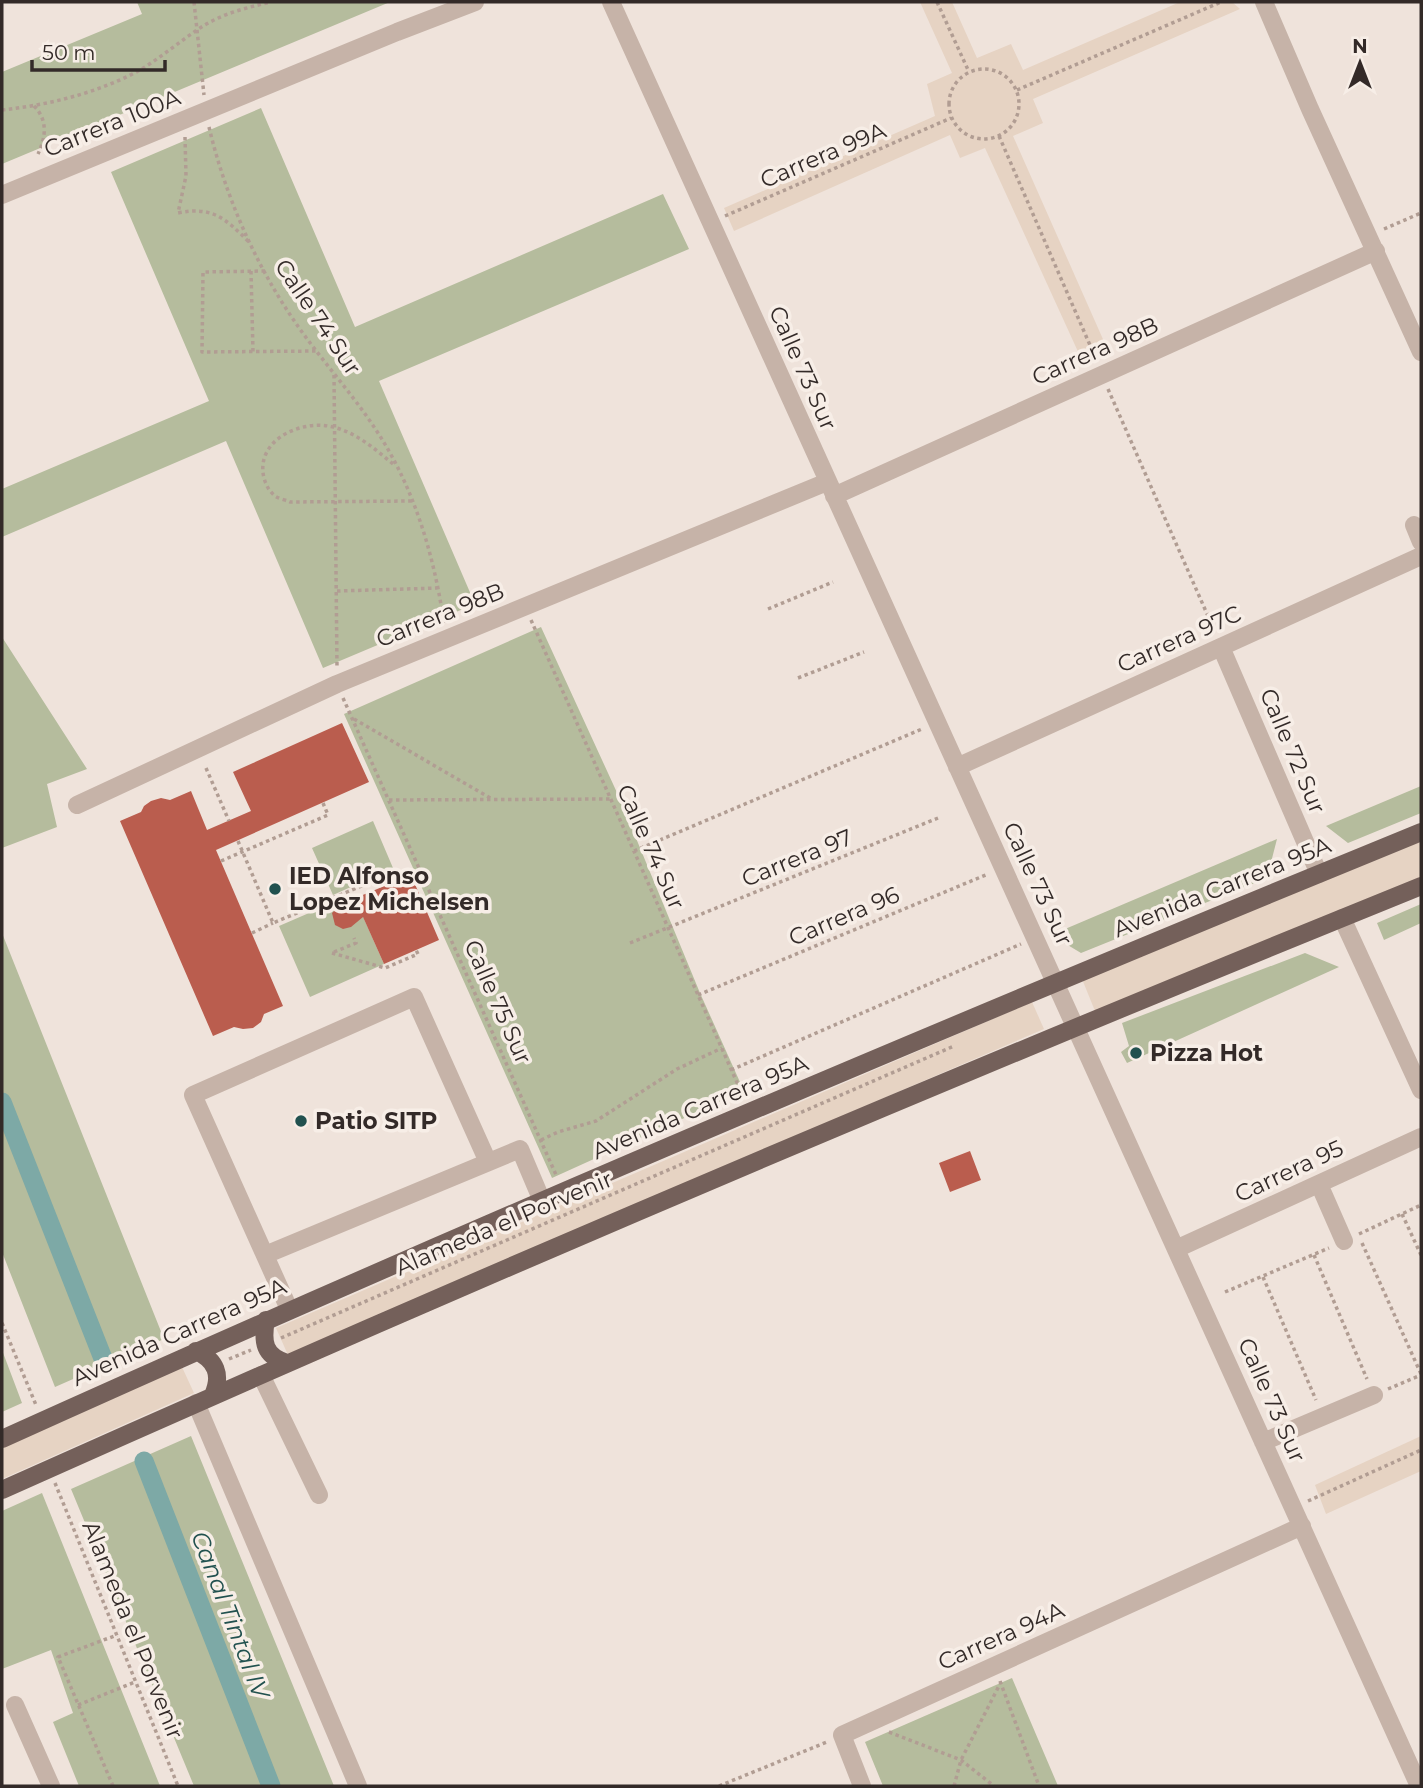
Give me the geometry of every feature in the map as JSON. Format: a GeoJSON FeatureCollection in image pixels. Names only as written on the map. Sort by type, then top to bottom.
{"type":"FeatureCollection","features":[{"type":"Feature","properties":{"kind":"main road","name":"Avenida Carrera 95A"},"geometry":{"type":"LineString","coordinates":[[2,1438],[289,1309],[1055,982],[1421,832]]}},
{"type":"Feature","properties":{"kind":"main road"},"geometry":{"type":"LineString","coordinates":[[2,1490],[287,1363],[1075,1026],[1421,886]]}},
{"type":"Feature","properties":{"kind":"main road"},"geometry":{"type":"LineString","coordinates":[[266,1320],[264,1345],[270,1355],[287,1363]]}},
{"type":"Feature","properties":{"kind":"main road"},"geometry":{"type":"LineString","coordinates":[[196,1351],[206,1355],[215,1364],[218,1385],[214,1395]]}},
{"type":"Feature","properties":{"kind":"street","name":"Carrera 100A"},"geometry":{"type":"LineString","coordinates":[[2,195],[475,2]]}},
{"type":"Feature","properties":{"kind":"street","name":"Calle 73 Sur"},"geometry":{"type":"LineString","coordinates":[[611,2],[1293,1507],[1418,1776]]}},
{"type":"Feature","properties":{"kind":"street"},"geometry":{"type":"LineString","coordinates":[[1264,2],[1421,352]]}},
{"type":"Feature","properties":{"kind":"street","name":"Carrera 98B"},"geometry":{"type":"LineString","coordinates":[[77,805],[337,684],[525,606],[831,489],[1373,243]]}},
{"type":"Feature","properties":{"kind":"street","name":"Carrera 97C"},"geometry":{"type":"LineString","coordinates":[[957,766],[1421,556]]}},
{"type":"Feature","properties":{"kind":"street","name":"Calle 72 Sur"},"geometry":{"type":"LineString","coordinates":[[1221,647],[1319,874]]}},
{"type":"Feature","properties":{"kind":"street"},"geometry":{"type":"LineString","coordinates":[[1342,918],[1421,1090]]}},
{"type":"Feature","properties":{"kind":"street"},"geometry":{"type":"LineString","coordinates":[[289,1309],[193,1095],[414,997],[488,1162]]}},
{"type":"Feature","properties":{"kind":"street","name":"Carrera 95"},"geometry":{"type":"LineString","coordinates":[[1176,1249],[1421,1137]]}},
{"type":"Feature","properties":{"kind":"street"},"geometry":{"type":"LineString","coordinates":[[265,1255],[520,1149],[542,1201]]}},
{"type":"Feature","properties":{"kind":"street"},"geometry":{"type":"LineString","coordinates":[[1319,1184],[1351,1238]]}},
{"type":"Feature","properties":{"kind":"street"},"geometry":{"type":"LineString","coordinates":[[261,1375],[319,1495]]}},
{"type":"Feature","properties":{"kind":"street"},"geometry":{"type":"LineString","coordinates":[[1264,1442],[1374,1395]]}},
{"type":"Feature","properties":{"kind":"street"},"geometry":{"type":"LineString","coordinates":[[195,1403],[358,1786]]}},
{"type":"Feature","properties":{"kind":"street","name":"Carrera 94A"},"geometry":{"type":"LineString","coordinates":[[842,1735],[998,1674],[1302,1526]]}},
{"type":"Feature","properties":{"kind":"street"},"geometry":{"type":"LineString","coordinates":[[15,1705],[51,1786]]}},
{"type":"Feature","properties":{"kind":"street"},"geometry":{"type":"LineString","coordinates":[[842,1735],[862,1786]]}},
{"type":"Feature","properties":{"kind":"path","name":"Calle 74 Sur"},"geometry":{"type":"LineString","coordinates":[[194,2],[206,111],[223,175],[265,271],[293,320],[378,432],[396,467],[432,554],[446,639]]}},
{"type":"Feature","properties":{"kind":"path"},"geometry":{"type":"LineString","coordinates":[[2,110],[70,97],[139,70],[198,29],[233,10],[271,2]]}},
{"type":"Feature","properties":{"kind":"path"},"geometry":{"type":"LineString","coordinates":[[937,2],[969,72]]}},
{"type":"Feature","properties":{"kind":"path"},"geometry":{"type":"LineString","coordinates":[[1017,90],[1221,2]]}},
{"type":"Feature","properties":{"kind":"path"},"geometry":{"type":"LineString","coordinates":[[980,69],[1002,73],[1017,90],[1019,112],[1008,131],[999,136],[977,139],[966,135],[951,118],[949,108],[953,87],[969,72],[980,69]]}},
{"type":"Feature","properties":{"kind":"path"},"geometry":{"type":"LineString","coordinates":[[34,106],[42,115],[45,129],[43,144],[38,154]]}},
{"type":"Feature","properties":{"kind":"path","name":"Carrera 99A"},"geometry":{"type":"LineString","coordinates":[[709,221],[729,215],[951,118]]}},
{"type":"Feature","properties":{"kind":"path"},"geometry":{"type":"LineString","coordinates":[[180,121],[185,134],[187,153],[186,176],[178,213],[194,209],[209,211],[232,225],[253,246]]}},
{"type":"Feature","properties":{"kind":"path"},"geometry":{"type":"LineString","coordinates":[[1373,243],[1421,214]]}},
{"type":"Feature","properties":{"kind":"path"},"geometry":{"type":"LineString","coordinates":[[251,271],[253,352]]}},
{"type":"Feature","properties":{"kind":"path"},"geometry":{"type":"LineString","coordinates":[[265,271],[203,272],[202,352],[316,351]]}},
{"type":"Feature","properties":{"kind":"path"},"geometry":{"type":"LineString","coordinates":[[334,376],[337,684]]}},
{"type":"Feature","properties":{"kind":"path"},"geometry":{"type":"LineString","coordinates":[[396,467],[365,442],[346,431],[316,425],[276,439],[267,451],[262,471],[266,485],[275,496],[290,502],[412,501]]}},
{"type":"Feature","properties":{"kind":"path"},"geometry":{"type":"LineString","coordinates":[[768,609],[833,582]]}},
{"type":"Feature","properties":{"kind":"path"},"geometry":{"type":"LineString","coordinates":[[337,591],[439,588]]}},
{"type":"Feature","properties":{"kind":"path","name":"Calle 74 Sur"},"geometry":{"type":"LineString","coordinates":[[525,606],[745,1101]]}},
{"type":"Feature","properties":{"kind":"path"},"geometry":{"type":"LineString","coordinates":[[798,678],[864,652]]}},
{"type":"Feature","properties":{"kind":"path","name":"Calle 75 Sur"},"geometry":{"type":"LineString","coordinates":[[337,684],[559,1181]]}},
{"type":"Feature","properties":{"kind":"path"},"geometry":{"type":"LineString","coordinates":[[352,718],[494,800]]}},
{"type":"Feature","properties":{"kind":"path"},"geometry":{"type":"LineString","coordinates":[[634,851],[937,723]]}},
{"type":"Feature","properties":{"kind":"path"},"geometry":{"type":"LineString","coordinates":[[206,768],[229,821]]}},
{"type":"Feature","properties":{"kind":"path"},"geometry":{"type":"LineString","coordinates":[[388,800],[611,799]]}},
{"type":"Feature","properties":{"kind":"path"},"geometry":{"type":"LineString","coordinates":[[221,861],[328,815],[323,803]]}},
{"type":"Feature","properties":{"kind":"path","name":"Carrera 97"},"geometry":{"type":"LineString","coordinates":[[630,943],[939,818]]}},
{"type":"Feature","properties":{"kind":"path"},"geometry":{"type":"LineString","coordinates":[[238,841],[273,923]]}},
{"type":"Feature","properties":{"kind":"path","name":"Carrera 96"},"geometry":{"type":"LineString","coordinates":[[698,995],[1003,868]]}},
{"type":"Feature","properties":{"kind":"path"},"geometry":{"type":"LineString","coordinates":[[252,933],[390,874],[394,882]]}},
{"type":"Feature","properties":{"kind":"path"},"geometry":{"type":"LineString","coordinates":[[354,938],[356,943],[332,953],[385,968],[418,954],[416,950]]}},
{"type":"Feature","properties":{"kind":"path"},"geometry":{"type":"LineString","coordinates":[[731,1070],[1035,938]]}},
{"type":"Feature","properties":{"kind":"path","name":"Alameda el Porvenir"},"geometry":{"type":"LineString","coordinates":[[215,1364],[964,1042]]}},
{"type":"Feature","properties":{"kind":"path"},"geometry":{"type":"LineString","coordinates":[[541,1140],[596,1121],[677,1069],[722,1048]]}},
{"type":"Feature","properties":{"kind":"path"},"geometry":{"type":"LineString","coordinates":[[1225,1293],[1421,1205]]}},
{"type":"Feature","properties":{"kind":"path"},"geometry":{"type":"LineString","coordinates":[[1402,1214],[1421,1255]]}},
{"type":"Feature","properties":{"kind":"path"},"geometry":{"type":"LineString","coordinates":[[1314,1255],[1374,1395],[1421,1374],[1351,1238]]}},
{"type":"Feature","properties":{"kind":"path"},"geometry":{"type":"LineString","coordinates":[[1263,1277],[1324,1417]]}},
{"type":"Feature","properties":{"kind":"path"},"geometry":{"type":"LineString","coordinates":[[2,1323],[43,1420]]}},
{"type":"Feature","properties":{"kind":"path"},"geometry":{"type":"LineString","coordinates":[[1293,1507],[1421,1450]]}},
{"type":"Feature","properties":{"kind":"path","name":"Alameda el Porvenir"},"geometry":{"type":"LineString","coordinates":[[57,1487],[178,1786]]}},
{"type":"Feature","properties":{"kind":"path"},"geometry":{"type":"LineString","coordinates":[[113,1786],[58,1657],[117,1635]]}},
{"type":"Feature","properties":{"kind":"path"},"geometry":{"type":"LineString","coordinates":[[954,1786],[961,1760],[998,1674]]}},
{"type":"Feature","properties":{"kind":"path"},"geometry":{"type":"LineString","coordinates":[[998,1674],[1039,1786]]}},
{"type":"Feature","properties":{"kind":"path"},"geometry":{"type":"LineString","coordinates":[[78,1705],[135,1681]]}},
{"type":"Feature","properties":{"kind":"path"},"geometry":{"type":"LineString","coordinates":[[873,1721],[888,1732],[961,1760],[995,1786]]}},
{"type":"Feature","properties":{"kind":"path"},"geometry":{"type":"LineString","coordinates":[[719,1786],[842,1735]]}},
{"type":"Feature","properties":{"kind":"green space"},"geometry":{"type":"Polygon","coordinates":[[[137,2],[390,2],[2,164],[2,72],[142,14],[137,2]]]}},
{"type":"Feature","properties":{"kind":"green space"},"geometry":{"type":"Polygon","coordinates":[[[261,108],[355,327],[663,194],[689,249],[379,381],[475,604],[323,668],[226,441],[2,537],[2,489],[209,401],[111,172],[261,108]]]}},
{"type":"Feature","properties":{"kind":"green space"},"geometry":{"type":"Polygon","coordinates":[[[541,627],[619,797],[700,993],[744,1091],[552,1178],[344,714],[541,627]]]}},
{"type":"Feature","properties":{"kind":"green space"},"geometry":{"type":"Polygon","coordinates":[[[2,637],[87,769],[47,784],[57,827],[2,848],[2,637]]]}},
{"type":"Feature","properties":{"kind":"green space"},"geometry":{"type":"Polygon","coordinates":[[[1421,786],[1421,813],[1348,843],[1326,826],[1421,786]]]}},
{"type":"Feature","properties":{"kind":"green space"},"geometry":{"type":"Polygon","coordinates":[[[373,821],[393,868],[333,895],[312,848],[373,821]]]}},
{"type":"Feature","properties":{"kind":"green space"},"geometry":{"type":"Polygon","coordinates":[[[1277,839],[1267,878],[1081,953],[1051,935],[1277,839]]]}},
{"type":"Feature","properties":{"kind":"green space"},"geometry":{"type":"Polygon","coordinates":[[[353,894],[384,964],[310,997],[279,926],[353,894]]]}},
{"type":"Feature","properties":{"kind":"green space"},"geometry":{"type":"Polygon","coordinates":[[[1421,904],[1421,923],[1384,940],[1377,923],[1421,904]]]}},
{"type":"Feature","properties":{"kind":"green space"},"geometry":{"type":"Polygon","coordinates":[[[2,933],[164,1339],[55,1387],[2,1252],[2,933]]]}},
{"type":"Feature","properties":{"kind":"green space"},"geometry":{"type":"Polygon","coordinates":[[[1305,953],[1339,967],[1127,1063],[1121,1052],[1129,1046],[1122,1023],[1305,953]]]}},
{"type":"Feature","properties":{"kind":"green space"},"geometry":{"type":"Polygon","coordinates":[[[2,1350],[22,1403],[2,1412],[2,1350]]]}},
{"type":"Feature","properties":{"kind":"green space"},"geometry":{"type":"Polygon","coordinates":[[[191,1436],[334,1786],[194,1786],[71,1489],[191,1436]]]}},
{"type":"Feature","properties":{"kind":"green space"},"geometry":{"type":"Polygon","coordinates":[[[42,1493],[160,1786],[79,1786],[53,1722],[73,1713],[51,1650],[2,1669],[2,1511],[42,1493]]]}},
{"type":"Feature","properties":{"kind":"green space"},"geometry":{"type":"Polygon","coordinates":[[[1012,1678],[1058,1786],[883,1786],[865,1742],[1012,1678]]]}},
{"type":"Feature","properties":{"kind":"shaded area"},"geometry":{"type":"Polygon","coordinates":[[[920,2],[952,2],[977,58],[1011,44],[1023,70],[1180,2],[1232,2],[1240,9],[1033,99],[1043,123],[1013,136],[1106,346],[1080,356],[985,148],[960,158],[950,135],[734,231],[724,208],[935,116],[927,84],[952,73],[920,2]]]}},
{"type":"Feature","properties":{"kind":"shaded area"},"geometry":{"type":"Polygon","coordinates":[[[1421,841],[1421,879],[1095,1011],[1082,979],[1421,841]]]}},
{"type":"Feature","properties":{"kind":"shaded area"},"geometry":{"type":"Polygon","coordinates":[[[1032,1002],[1044,1029],[288,1355],[276,1328],[1032,1002]]]}},
{"type":"Feature","properties":{"kind":"shaded area"},"geometry":{"type":"Polygon","coordinates":[[[182,1367],[194,1393],[2,1479],[2,1448],[182,1367]]]}},
{"type":"Feature","properties":{"kind":"shaded area"},"geometry":{"type":"Polygon","coordinates":[[[1421,1436],[1421,1471],[1326,1514],[1315,1485],[1421,1436]]]}},
{"type":"Feature","properties":{"kind":"building"},"geometry":{"type":"Polygon","coordinates":[[[342,723],[369,782],[216,850],[283,1006],[264,1014],[261,1022],[253,1028],[234,1027],[213,1036],[120,821],[141,812],[151,801],[161,798],[170,800],[191,791],[207,830],[251,811],[233,772],[342,723]]]}},
{"type":"Feature","properties":{"kind":"building"},"geometry":{"type":"Polygon","coordinates":[[[411,875],[439,940],[384,964],[363,917],[351,927],[343,929],[335,925],[332,913],[341,904],[411,875]]]}},
{"type":"Feature","properties":{"kind":"building"},"geometry":{"type":"Polygon","coordinates":[[[970,1151],[981,1180],[950,1192],[939,1163],[970,1151]]]}},
{"type":"Feature","properties":{"kind":"waterway","name":"Canal Tintal IV"},"geometry":{"type":"LineString","coordinates":[[2,1102],[104,1361]]}},
{"type":"Feature","properties":{"kind":"waterway","name":"Canal Tintal IV"},"geometry":{"type":"LineString","coordinates":[[144,1461],[271,1786]]}},
{"type":"Feature","properties":{"kind":"place","name":"IED Alfonso Lopez Michelsen"},"geometry":{"type":"Point","coordinates":[275,889]}},
{"type":"Feature","properties":{"kind":"place","name":"Pizza Hot"},"geometry":{"type":"Point","coordinates":[1136,1053]}},
{"type":"Feature","properties":{"kind":"place","name":"Patio SITP"},"geometry":{"type":"Point","coordinates":[301,1121]}}]}
